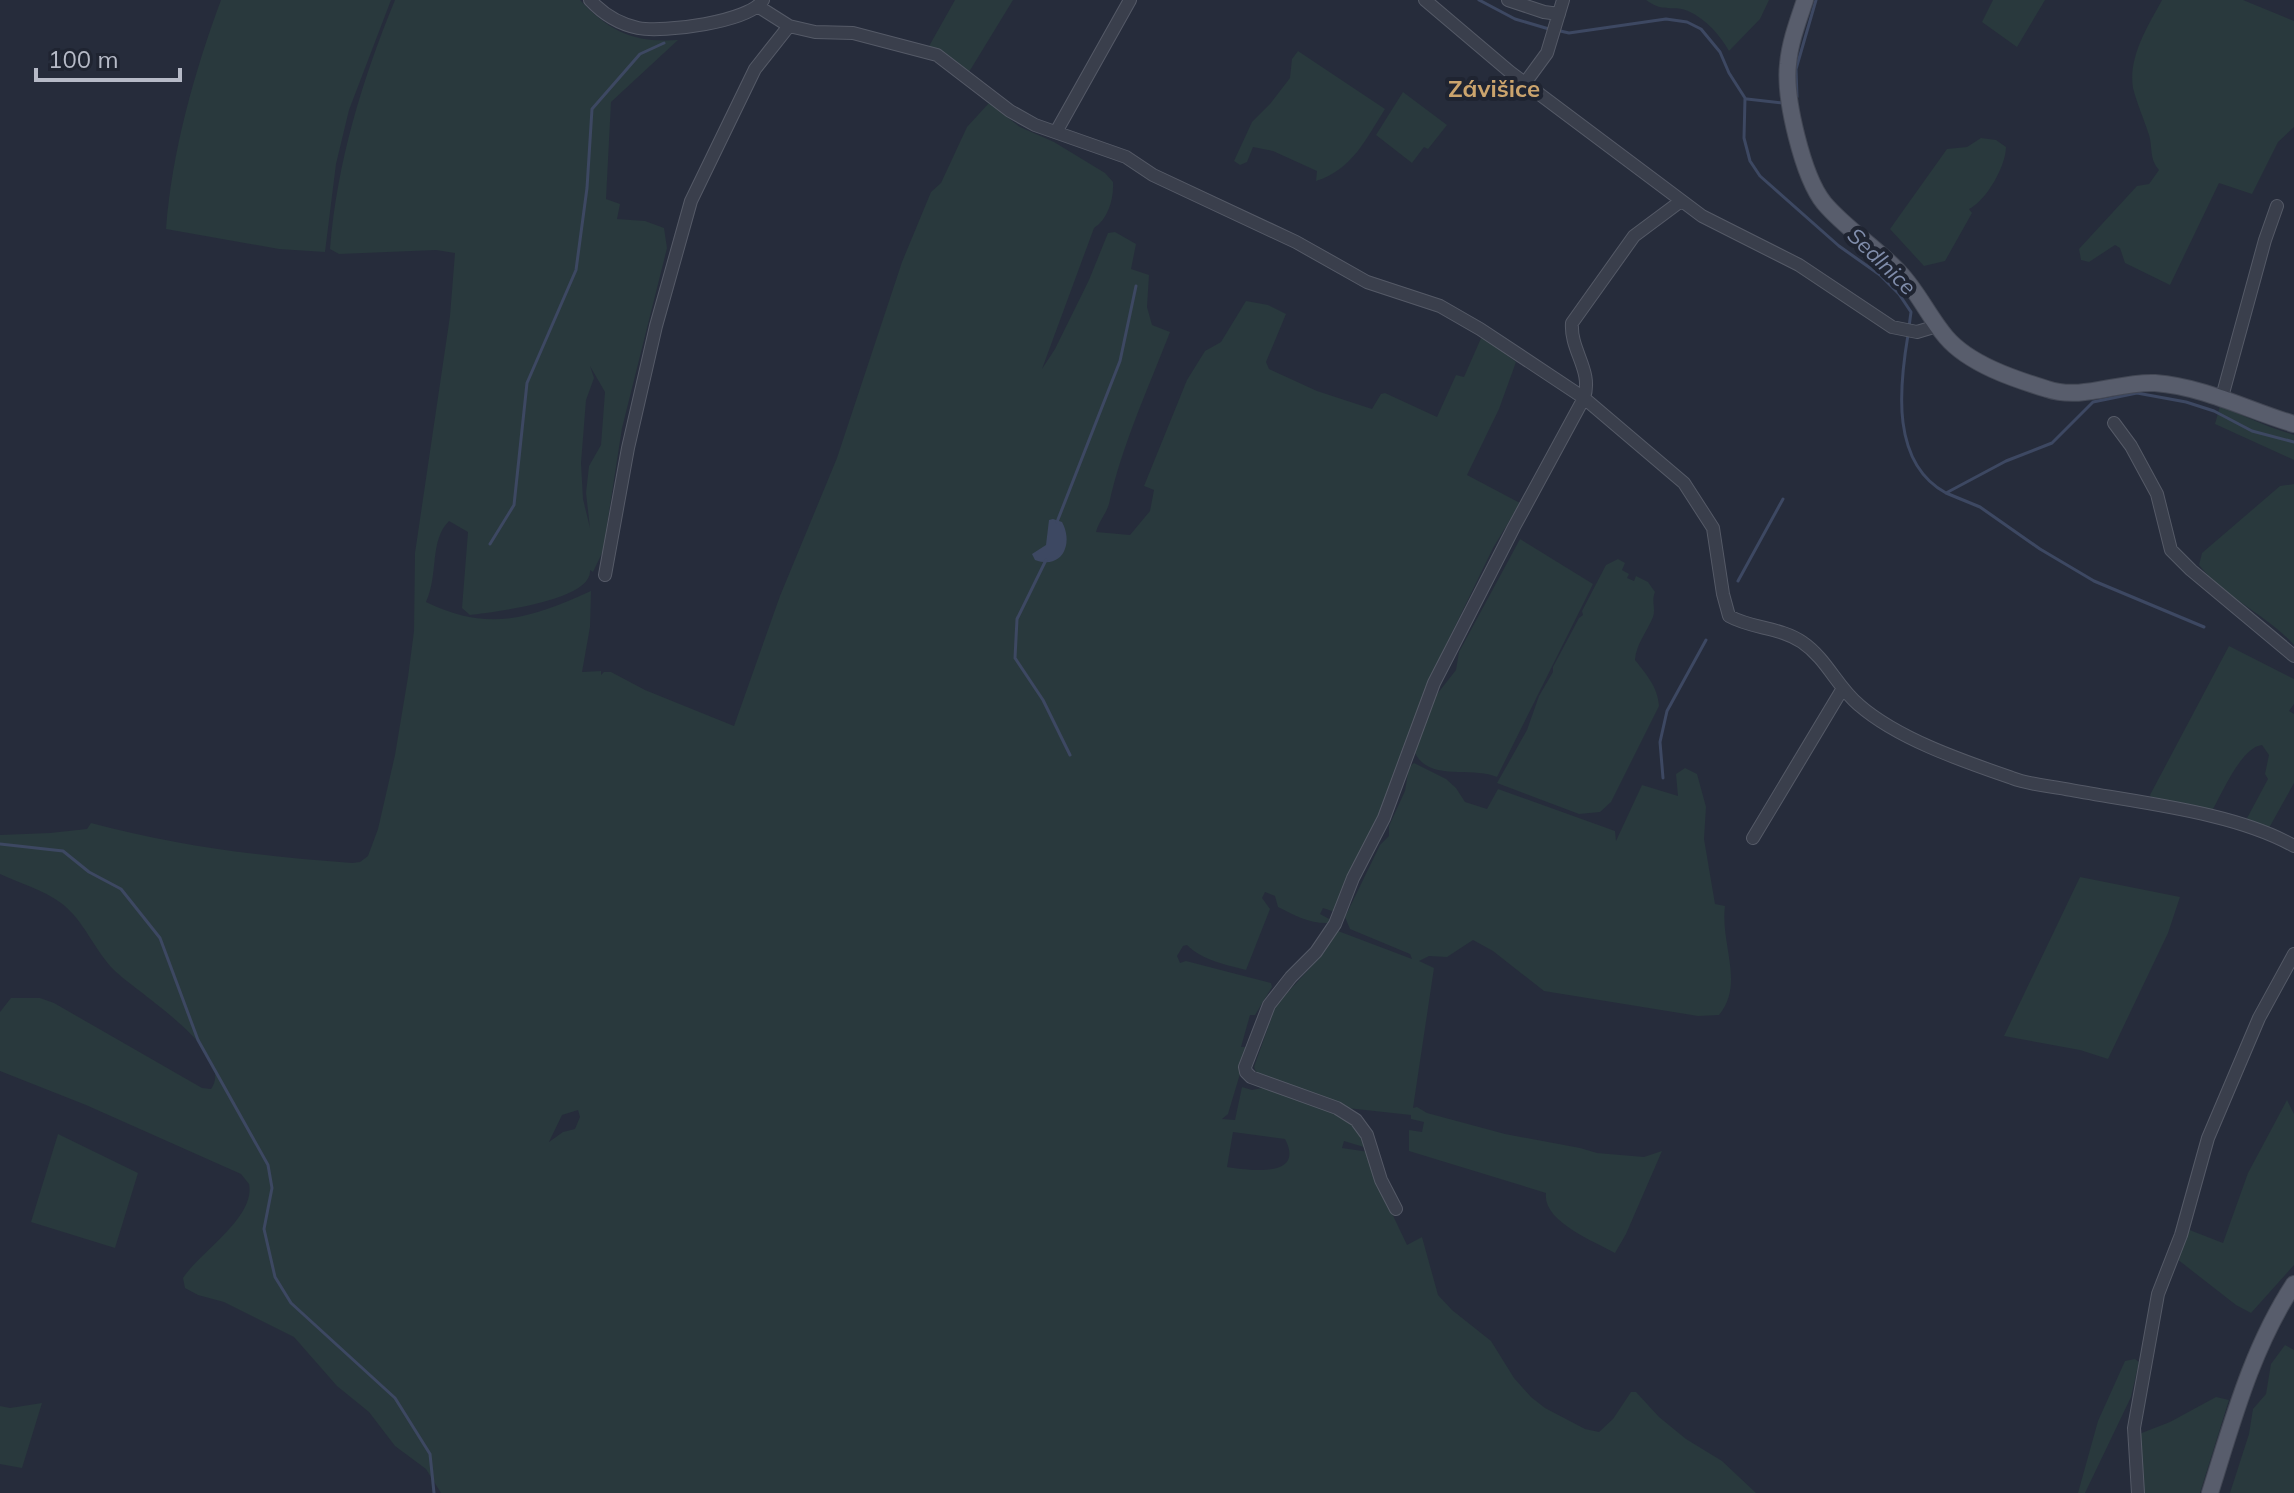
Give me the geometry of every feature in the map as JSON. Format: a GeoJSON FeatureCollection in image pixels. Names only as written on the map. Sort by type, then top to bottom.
{"type":"FeatureCollection","features":[{"type":"Feature","properties":{"kind":"main road"},"geometry":{"type":"LineString","coordinates":[[1805,0],[1789,54],[1787,80],[1790,102],[1815,191],[1902,276],[1930,329],[1969,356],[2056,392],[2074,393],[2143,383],[2176,386],[2222,397],[2294,424]]}},
{"type":"Feature","properties":{"kind":"main road"},"geometry":{"type":"LineString","coordinates":[[2210,1493],[2252,1363],[2294,1284]]}},
{"type":"Feature","properties":{"kind":"street"},"geometry":{"type":"LineString","coordinates":[[590,0],[602,12],[624,23],[657,30],[743,14],[761,3],[789,26],[815,32],[853,33],[928,51],[945,60],[1022,118],[1126,157],[1153,175],[1296,242],[1367,282],[1440,306],[1584,398],[1684,483],[1713,528],[1729,616],[1739,622],[1791,635],[1822,660],[1860,707],[1901,733],[2015,779],[2221,819],[2272,835],[2294,846]]}},
{"type":"Feature","properties":{"kind":"street"},"geometry":{"type":"LineString","coordinates":[[1056,132],[1130,0]]}},
{"type":"Feature","properties":{"kind":"street"},"geometry":{"type":"LineString","coordinates":[[1425,0],[1525,83],[1681,201],[1729,232],[1799,265],[1900,331],[1930,329]]}},
{"type":"Feature","properties":{"kind":"street"},"geometry":{"type":"LineString","coordinates":[[1508,0],[1559,18]]}},
{"type":"Feature","properties":{"kind":"street"},"geometry":{"type":"LineString","coordinates":[[1525,83],[1552,42],[1563,0]]}},
{"type":"Feature","properties":{"kind":"street"},"geometry":{"type":"LineString","coordinates":[[605,575],[635,417],[656,326],[691,201],[755,69],[789,26]]}},
{"type":"Feature","properties":{"kind":"street"},"geometry":{"type":"LineString","coordinates":[[1396,1209],[1381,1180],[1367,1135],[1356,1120],[1337,1108],[1251,1077],[1245,1067],[1269,1005],[1316,952],[1335,924],[1353,878],[1389,806],[1434,683],[1520,514],[1584,398],[1588,377],[1572,334],[1572,323],[1634,236],[1681,201]]}},
{"type":"Feature","properties":{"kind":"street"},"geometry":{"type":"LineString","coordinates":[[2222,397],[2277,206]]}},
{"type":"Feature","properties":{"kind":"street"},"geometry":{"type":"LineString","coordinates":[[2114,423],[2131,446],[2157,494],[2171,550],[2294,656]]}},
{"type":"Feature","properties":{"kind":"street"},"geometry":{"type":"LineString","coordinates":[[1753,838],[1843,688]]}},
{"type":"Feature","properties":{"kind":"street"},"geometry":{"type":"LineString","coordinates":[[2138,1493],[2134,1428],[2158,1294],[2181,1235],[2208,1138],[2259,1018],[2294,954]]}},
{"type":"Feature","properties":{"kind":"shaded area"},"geometry":{"type":"Polygon","coordinates":[[[221,0],[391,0],[349,110],[336,164],[325,252],[279,249],[166,229],[173,171],[186,113],[221,0]]]}},
{"type":"Feature","properties":{"kind":"shaded area"},"geometry":{"type":"Polygon","coordinates":[[[395,0],[580,0],[602,20],[624,33],[648,40],[678,40],[611,102],[606,199],[620,204],[617,219],[645,221],[664,228],[667,248],[622,428],[603,551],[593,572],[590,570],[587,581],[576,590],[540,603],[470,615],[462,608],[468,532],[449,521],[436,548],[426,602],[470,617],[510,618],[529,615],[591,591],[590,627],[582,672],[601,671],[601,675],[611,672],[645,690],[734,726],[780,596],[837,458],[902,262],[931,192],[941,183],[967,127],[989,103],[1020,127],[1054,142],[1105,173],[1113,182],[1109,208],[1094,228],[1042,369],[1089,280],[1108,233],[1115,232],[1136,244],[1131,269],[1149,275],[1147,307],[1152,325],[1170,332],[1128,439],[1108,508],[1096,532],[1130,535],[1150,511],[1154,490],[1144,486],[1187,380],[1205,351],[1221,342],[1246,301],[1268,305],[1286,314],[1266,362],[1269,369],[1317,391],[1372,409],[1381,394],[1385,393],[1437,417],[1456,375],[1464,377],[1482,336],[1516,362],[1499,409],[1467,475],[1520,503],[1493,548],[1429,680],[1398,773],[1335,912],[1323,908],[1320,914],[1331,920],[1322,923],[1296,916],[1278,907],[1275,896],[1265,892],[1262,898],[1270,909],[1246,970],[1207,958],[1187,945],[1177,956],[1180,963],[1186,961],[1271,983],[1272,987],[1255,1015],[1250,1015],[1241,1047],[1248,1047],[1228,1114],[1222,1119],[1235,1120],[1242,1087],[1252,1090],[1268,1087],[1350,1117],[1367,1148],[1344,1141],[1342,1148],[1369,1152],[1377,1182],[1407,1245],[1422,1237],[1438,1295],[1491,1341],[1514,1378],[1531,1397],[1585,1429],[1599,1432],[1613,1419],[1631,1392],[1636,1392],[1659,1417],[1686,1439],[1722,1461],[1756,1493],[441,1493],[426,1469],[395,1446],[369,1412],[337,1386],[294,1337],[224,1302],[185,1288],[183,1278],[244,1209],[249,1184],[241,1174],[86,1105],[0,1071],[0,1012],[11,998],[40,998],[54,1003],[202,1088],[211,1089],[215,1074],[210,1058],[180,1024],[114,970],[69,910],[47,894],[0,874],[0,835],[87,829],[91,823],[156,838],[253,854],[352,863],[368,856],[378,829],[395,755],[408,677],[414,631],[415,553],[450,316],[455,253],[436,250],[339,254],[330,249],[345,153],[395,0]],[[590,366],[594,378],[586,400],[581,463],[583,499],[590,528],[586,493],[589,466],[601,445],[605,392],[590,366]],[[578,1110],[562,1115],[549,1142],[563,1132],[575,1129],[580,1117],[578,1110]],[[1233,1132],[1227,1167],[1260,1170],[1281,1166],[1288,1161],[1285,1139],[1233,1132]]]}},
{"type":"Feature","properties":{"kind":"shaded area"},"geometry":{"type":"Polygon","coordinates":[[[955,0],[1013,0],[969,72],[928,48],[955,0]]]}},
{"type":"Feature","properties":{"kind":"shaded area"},"geometry":{"type":"Polygon","coordinates":[[[1646,0],[1769,0],[1760,19],[1729,51],[1712,28],[1695,14],[1683,9],[1658,7],[1646,0]]]}},
{"type":"Feature","properties":{"kind":"shaded area"},"geometry":{"type":"Polygon","coordinates":[[[1993,0],[2045,0],[2017,47],[1982,22],[1993,0]]]}},
{"type":"Feature","properties":{"kind":"shaded area"},"geometry":{"type":"Polygon","coordinates":[[[2162,0],[2243,0],[2294,21],[2294,127],[2278,142],[2252,194],[2219,183],[2170,285],[2125,263],[2120,248],[2115,245],[2089,262],[2081,260],[2079,249],[2137,186],[2149,184],[2159,170],[2152,157],[2132,76],[2140,42],[2162,0]]]}},
{"type":"Feature","properties":{"kind":"shaded area"},"geometry":{"type":"Polygon","coordinates":[[[1298,51],[1385,109],[1349,161],[1329,176],[1316,181],[1317,171],[1273,151],[1253,147],[1247,162],[1240,165],[1234,161],[1252,122],[1290,78],[1292,59],[1298,51]]]}},
{"type":"Feature","properties":{"kind":"shaded area"},"geometry":{"type":"Polygon","coordinates":[[[1403,92],[1447,125],[1412,163],[1376,135],[1403,92]]]}},
{"type":"Feature","properties":{"kind":"shaded area"},"geometry":{"type":"Polygon","coordinates":[[[1981,138],[1996,140],[2006,147],[1999,173],[1982,199],[1969,209],[1972,213],[1945,261],[1924,266],[1890,229],[1947,149],[1967,147],[1981,138]]]}},
{"type":"Feature","properties":{"kind":"shaded area"},"geometry":{"type":"Polygon","coordinates":[[[2220,406],[2294,435],[2294,460],[2215,424],[2220,406]]]}},
{"type":"Feature","properties":{"kind":"shaded area"},"geometry":{"type":"Polygon","coordinates":[[[2294,484],[2294,645],[2209,577],[2199,565],[2202,553],[2280,486],[2294,484]]]}},
{"type":"Feature","properties":{"kind":"shaded area"},"geometry":{"type":"Polygon","coordinates":[[[1520,539],[1593,584],[1497,777],[1430,767],[1415,753],[1434,698],[1456,670],[1459,652],[1520,539]]]}},
{"type":"Feature","properties":{"kind":"shaded area"},"geometry":{"type":"Polygon","coordinates":[[[1618,559],[1625,563],[1622,570],[1629,574],[1627,578],[1634,581],[1636,576],[1648,582],[1655,592],[1653,617],[1635,660],[1654,687],[1659,706],[1611,802],[1600,812],[1579,814],[1497,783],[1527,730],[1539,696],[1606,565],[1618,559]]]}},
{"type":"Feature","properties":{"kind":"shaded area"},"geometry":{"type":"Polygon","coordinates":[[[2229,646],[2294,679],[2294,704],[2289,711],[2294,714],[2294,783],[2269,828],[2245,822],[2268,779],[2265,774],[2269,755],[2262,745],[2240,761],[2213,809],[2208,811],[2152,799],[2150,795],[2229,646]]]}},
{"type":"Feature","properties":{"kind":"shaded area"},"geometry":{"type":"Polygon","coordinates":[[[1414,763],[1446,779],[1465,802],[1487,809],[1498,789],[1615,831],[1616,841],[1642,785],[1678,796],[1676,774],[1685,768],[1697,774],[1706,807],[1704,839],[1715,904],[1725,906],[1731,976],[1727,1003],[1719,1015],[1698,1016],[1544,991],[1493,951],[1473,940],[1447,957],[1429,956],[1419,961],[1434,968],[1413,1108],[1505,1134],[1597,1153],[1644,1157],[1662,1151],[1615,1253],[1560,1221],[1547,1203],[1546,1193],[1409,1151],[1409,1130],[1422,1132],[1424,1122],[1411,1119],[1411,1115],[1347,1108],[1256,1072],[1254,1067],[1276,1005],[1323,954],[1338,931],[1412,959],[1410,954],[1350,929],[1345,917],[1380,845],[1389,836],[1389,826],[1405,791],[1409,767],[1414,763]]]}},
{"type":"Feature","properties":{"kind":"shaded area"},"geometry":{"type":"Polygon","coordinates":[[[2080,877],[2180,897],[2168,933],[2108,1059],[2080,1050],[2004,1036],[2080,877]]]}},
{"type":"Feature","properties":{"kind":"shaded area"},"geometry":{"type":"Polygon","coordinates":[[[2287,1100],[2294,1114],[2294,1265],[2251,1313],[2177,1259],[2187,1229],[2223,1243],[2248,1173],[2287,1100]]]}},
{"type":"Feature","properties":{"kind":"shaded area"},"geometry":{"type":"Polygon","coordinates":[[[58,1134],[138,1173],[115,1248],[31,1222],[58,1134]]]}},
{"type":"Feature","properties":{"kind":"shaded area"},"geometry":{"type":"Polygon","coordinates":[[[2285,1345],[2294,1350],[2294,1493],[2230,1493],[2249,1434],[2253,1409],[2266,1394],[2271,1364],[2285,1345]]]}},
{"type":"Feature","properties":{"kind":"shaded area"},"geometry":{"type":"Polygon","coordinates":[[[2135,1359],[2139,1362],[2131,1397],[2085,1493],[2078,1493],[2098,1421],[2125,1361],[2135,1359]]]}},
{"type":"Feature","properties":{"kind":"shaded area"},"geometry":{"type":"Polygon","coordinates":[[[2216,1397],[2229,1400],[2200,1493],[2142,1493],[2139,1434],[2170,1422],[2216,1397]]]}},
{"type":"Feature","properties":{"kind":"shaded area"},"geometry":{"type":"Polygon","coordinates":[[[42,1403],[22,1468],[0,1464],[0,1406],[10,1408],[42,1403]]]}},
{"type":"Feature","properties":{"kind":"water"},"geometry":{"type":"Polygon","coordinates":[[[1049,520],[1062,522],[1065,530],[1067,539],[1063,553],[1052,561],[1035,560],[1032,554],[1046,545],[1049,520]]]}},
{"type":"Feature","properties":{"kind":"waterway","name":"Sedlnice"},"geometry":{"type":"LineString","coordinates":[[1479,0],[1515,19],[1549,29]]}},
{"type":"Feature","properties":{"kind":"waterway"},"geometry":{"type":"LineString","coordinates":[[1797,97],[1796,69],[1816,0]]}},
{"type":"Feature","properties":{"kind":"waterway","name":"Sedlnice"},"geometry":{"type":"LineString","coordinates":[[1556,30],[1569,33],[1666,19],[1687,22],[1701,29],[1720,52],[1745,98],[1744,138],[1750,161],[1760,176],[1899,294],[1911,312],[1909,327]]}},
{"type":"Feature","properties":{"kind":"waterway"},"geometry":{"type":"LineString","coordinates":[[490,544],[514,505],[527,383],[576,270],[587,188],[592,109],[640,54],[664,43]]}},
{"type":"Feature","properties":{"kind":"waterway"},"geometry":{"type":"LineString","coordinates":[[1747,99],[1783,103]]}},
{"type":"Feature","properties":{"kind":"waterway"},"geometry":{"type":"LineString","coordinates":[[1057,522],[1120,361],[1136,286]]}},
{"type":"Feature","properties":{"kind":"waterway","name":"Sedlnice"},"geometry":{"type":"LineString","coordinates":[[1908,335],[1902,378],[1903,423],[1907,444],[1928,480],[1946,493],[2006,461],[2052,443],[2093,402],[2137,393],[2186,402],[2214,411],[2252,431],[2294,442]]}},
{"type":"Feature","properties":{"kind":"waterway"},"geometry":{"type":"LineString","coordinates":[[1946,493],[1980,507],[2040,549],[2094,581],[2204,627]]}},
{"type":"Feature","properties":{"kind":"waterway"},"geometry":{"type":"LineString","coordinates":[[1738,581],[1783,499]]}},
{"type":"Feature","properties":{"kind":"waterway"},"geometry":{"type":"LineString","coordinates":[[1046,560],[1017,619],[1015,658],[1043,700],[1070,755]]}},
{"type":"Feature","properties":{"kind":"waterway"},"geometry":{"type":"LineString","coordinates":[[1663,778],[1660,742],[1667,711],[1706,640]]}},
{"type":"Feature","properties":{"kind":"waterway"},"geometry":{"type":"LineString","coordinates":[[0,844],[63,851],[89,872],[121,889],[160,938],[198,1040],[268,1165],[272,1188],[264,1229],[275,1277],[291,1303],[395,1398],[430,1454],[434,1493]]}},
{"type":"Feature","properties":{"kind":"district","name":"Závišice"},"geometry":{"type":"Point","coordinates":[1494,89]}}]}
